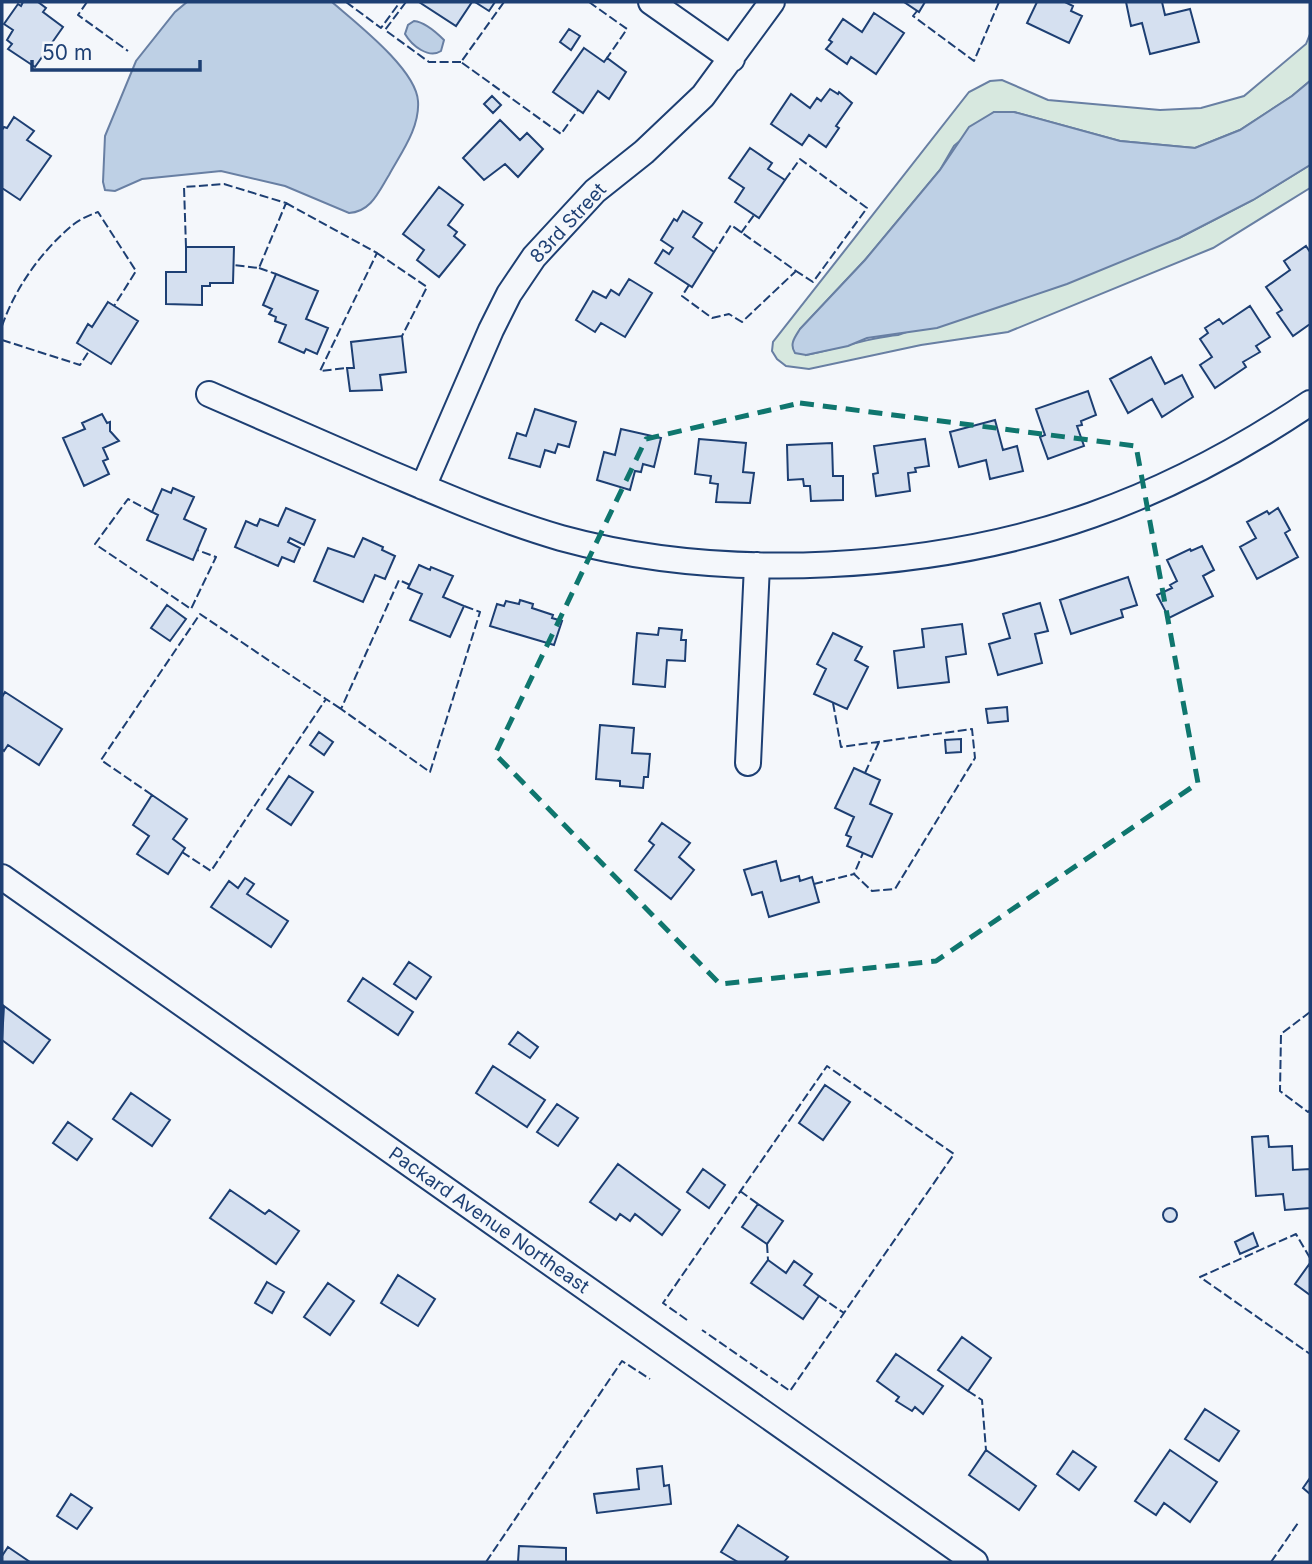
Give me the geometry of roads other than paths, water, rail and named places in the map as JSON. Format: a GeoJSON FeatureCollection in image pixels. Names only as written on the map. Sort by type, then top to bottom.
{"type":"FeatureCollection","features":[{"type":"Feature","properties":{"kind":"street"},"geometry":{"type":"LineString","coordinates":[[651,2],[732,59]]}},
{"type":"Feature","properties":{"kind":"street","name":"83rd Street"},"geometry":{"type":"LineString","coordinates":[[423,487],[491,330],[509,294],[534,257],[562,223],[595,191],[673,126],[703,96],[772,2]]}},
{"type":"Feature","properties":{"kind":"street"},"geometry":{"type":"LineString","coordinates":[[209,394],[423,487],[507,520],[563,538],[653,556],[757,565],[817,565],[926,555],[1020,536],[1091,515],[1157,489],[1259,436],[1310,403]]}},
{"type":"Feature","properties":{"kind":"street"},"geometry":{"type":"LineString","coordinates":[[748,763],[757,565]]}},
{"type":"Feature","properties":{"kind":"street","name":"Packard Avenue Northeast"},"geometry":{"type":"LineString","coordinates":[[2,877],[975,1562]]}},
{"type":"Feature","properties":{"kind":"water"},"geometry":{"type":"Polygon","coordinates":[[[187,2],[332,2],[396,61],[415,88],[418,111],[404,149],[369,205],[349,213],[285,186],[221,171],[142,179],[115,191],[105,190],[105,136],[136,61],[175,12],[187,2]]]}},
{"type":"Feature","properties":{"kind":"water"},"geometry":{"type":"Polygon","coordinates":[[[414,21],[434,31],[444,40],[441,51],[426,52],[412,43],[405,34],[408,25],[414,21]]]}},
{"type":"Feature","properties":{"kind":"water"},"geometry":{"type":"Polygon","coordinates":[[[1310,81],[1310,165],[1253,200],[1179,238],[1067,284],[937,328],[867,338],[848,346],[806,355],[793,350],[800,329],[865,260],[940,170],[969,127],[994,112],[1014,112],[1120,141],[1195,148],[1240,130],[1310,81]]]}}]}
